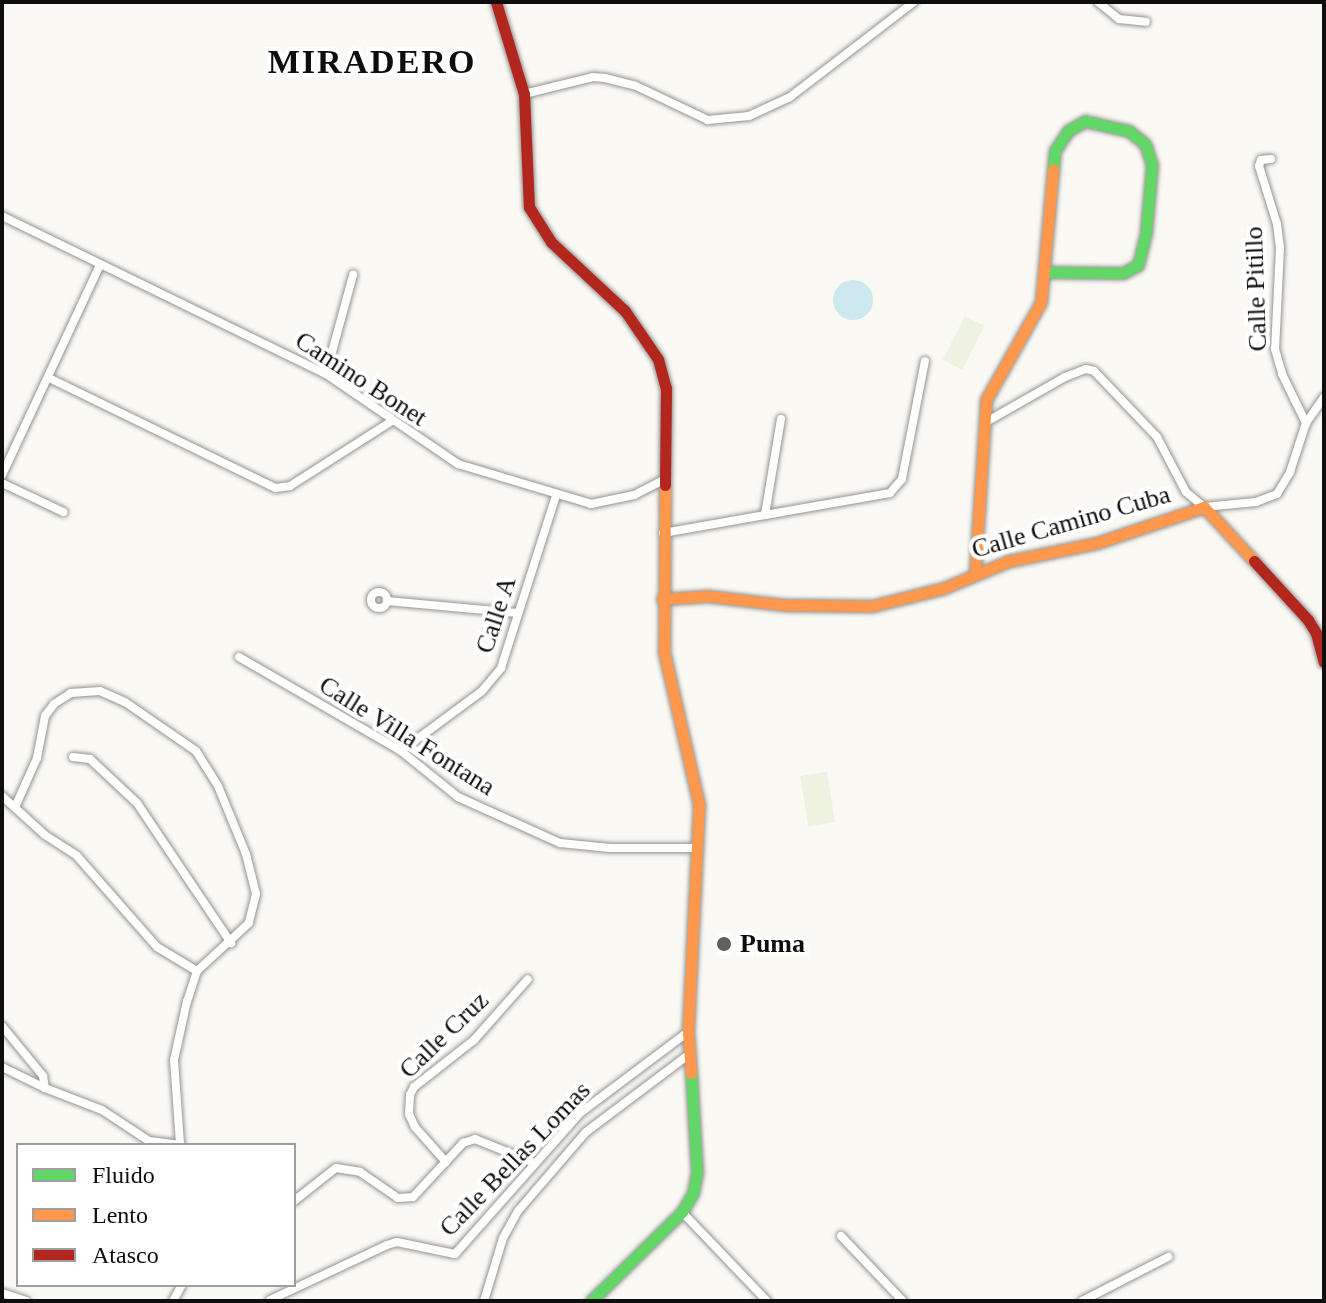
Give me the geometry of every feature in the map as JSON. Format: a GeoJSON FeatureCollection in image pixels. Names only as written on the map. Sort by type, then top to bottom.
{"type":"FeatureCollection","features":[{"type":"Feature","properties":{"kind":"street"},"geometry":{"type":"LineString","coordinates":[[496,2],[524,94],[529,207],[551,242],[625,311],[658,359],[668,406],[663,533],[664,652],[699,805],[700,848],[688,1032],[697,1173],[693,1193],[682,1212],[591,1301]]}},
{"type":"Feature","properties":{"kind":"street"},"geometry":{"type":"LineString","coordinates":[[524,94],[593,77],[605,78],[634,85],[708,120],[749,116],[790,97],[914,2]]}},
{"type":"Feature","properties":{"kind":"street"},"geometry":{"type":"LineString","coordinates":[[1098,2],[1119,19],[1146,22]]}},
{"type":"Feature","properties":{"kind":"street"},"geometry":{"type":"LineString","coordinates":[[975,572],[986,400],[1038,310],[1044,272],[1051,168],[1059,140],[1085,121],[1110,124],[1129,131],[1145,144],[1152,165],[1146,232],[1138,265],[1123,273],[1044,272]]}},
{"type":"Feature","properties":{"kind":"street","name":"Calle Pitillo"},"geometry":{"type":"LineString","coordinates":[[1271,159],[1261,160],[1259,166],[1277,224],[1280,248],[1275,349],[1282,374],[1306,423]]}},
{"type":"Feature","properties":{"kind":"street","name":"Camino Bonet"},"geometry":{"type":"LineString","coordinates":[[2,216],[326,374],[458,464],[556,496],[591,504],[609,502],[664,480]]}},
{"type":"Feature","properties":{"kind":"street"},"geometry":{"type":"LineString","coordinates":[[2,475],[100,265]]}},
{"type":"Feature","properties":{"kind":"street"},"geometry":{"type":"LineString","coordinates":[[326,374],[353,275]]}},
{"type":"Feature","properties":{"kind":"street"},"geometry":{"type":"LineString","coordinates":[[663,533],[896,489],[902,479],[925,361]]}},
{"type":"Feature","properties":{"kind":"street"},"geometry":{"type":"LineString","coordinates":[[986,422],[1065,377],[1086,369],[1094,371],[1157,437],[1186,492],[1204,507],[1256,502],[1277,494],[1290,472],[1306,423],[1324,397]]}},
{"type":"Feature","properties":{"kind":"street"},"geometry":{"type":"LineString","coordinates":[[49,378],[276,488],[290,486],[392,421]]}},
{"type":"Feature","properties":{"kind":"street"},"geometry":{"type":"LineString","coordinates":[[765,515],[781,419]]}},
{"type":"Feature","properties":{"kind":"street"},"geometry":{"type":"LineString","coordinates":[[2,483],[63,512]]}},
{"type":"Feature","properties":{"kind":"street","name":"Calle A"},"geometry":{"type":"LineString","coordinates":[[401,751],[490,684],[501,668],[556,496]]}},
{"type":"Feature","properties":{"kind":"street","name":"Calle Camino Cuba"},"geometry":{"type":"LineString","coordinates":[[662,599],[708,596],[785,605],[872,606],[944,588],[975,572],[1039,553],[1097,543],[1204,507],[1308,620],[1316,633],[1324,662]]}},
{"type":"Feature","properties":{"kind":"street"},"geometry":{"type":"LineString","coordinates":[[387,601],[517,613]]}},
{"type":"Feature","properties":{"kind":"street","name":"Calle Villa Fontana"},"geometry":{"type":"LineString","coordinates":[[239,657],[401,751],[458,797],[560,843],[610,848],[700,848]]}},
{"type":"Feature","properties":{"kind":"street"},"geometry":{"type":"LineString","coordinates":[[16,805],[37,758],[45,716],[54,704],[71,693],[100,691],[182,739],[207,766],[246,854],[256,894],[255,908],[243,932],[197,971],[174,1060],[181,1143]]}},
{"type":"Feature","properties":{"kind":"street"},"geometry":{"type":"LineString","coordinates":[[73,757],[90,759],[137,803],[231,943]]}},
{"type":"Feature","properties":{"kind":"street"},"geometry":{"type":"LineString","coordinates":[[2,796],[16,805],[36,828],[77,856],[157,947],[197,971]]}},
{"type":"Feature","properties":{"kind":"street","name":"Calle Cruz"},"geometry":{"type":"LineString","coordinates":[[446,1162],[415,1127],[409,1114],[410,1095],[414,1087],[474,1040],[528,979]]}},
{"type":"Feature","properties":{"kind":"street"},"geometry":{"type":"LineString","coordinates":[[2,1026],[43,1076],[45,1088]]}},
{"type":"Feature","properties":{"kind":"street","name":"Calle Bellas Lomas"},"geometry":{"type":"LineString","coordinates":[[270,1300],[397,1242],[455,1254],[588,1106],[688,1032]]}},
{"type":"Feature","properties":{"kind":"street"},"geometry":{"type":"LineString","coordinates":[[484,1301],[503,1238],[518,1211],[586,1132],[688,1055]]}},
{"type":"Feature","properties":{"kind":"street"},"geometry":{"type":"LineString","coordinates":[[2,1067],[102,1110],[149,1141],[165,1143]]}},
{"type":"Feature","properties":{"kind":"street"},"geometry":{"type":"LineString","coordinates":[[296,1199],[336,1168],[360,1172],[398,1198],[413,1197],[463,1143],[475,1139],[534,1163]]}},
{"type":"Feature","properties":{"kind":"street"},"geometry":{"type":"LineString","coordinates":[[682,1212],[767,1301]]}},
{"type":"Feature","properties":{"kind":"street"},"geometry":{"type":"LineString","coordinates":[[841,1236],[903,1301]]}},
{"type":"Feature","properties":{"kind":"street"},"geometry":{"type":"LineString","coordinates":[[1082,1301],[1168,1257]]}},
{"type":"Feature","properties":{"kind":"street"},"geometry":{"type":"LineString","coordinates":[[2,1293],[4,1301]]}},
{"type":"Feature","properties":{"kind":"street"},"geometry":{"type":"LineString","coordinates":[[2,1293],[26,1301]]}},
{"type":"Feature","properties":{"kind":"green space"},"geometry":{"type":"Polygon","coordinates":[[[965,316],[985,326],[962,370],[943,360],[965,316]]]}},
{"type":"Feature","properties":{"kind":"green space"},"geometry":{"type":"Polygon","coordinates":[[[827,772],[835,822],[808,827],[800,776],[827,772]]]}},
{"type":"Feature","properties":{"kind":"water"},"geometry":{"type":"Polygon","coordinates":[[[853,280],[867,286],[873,300],[867,314],[853,320],[839,314],[833,300],[839,286],[853,280]]]}},
{"type":"Feature","properties":{"kind":"traffic: fast"},"geometry":{"type":"LineString","coordinates":[[1044,272],[1123,273],[1138,265],[1146,232],[1152,165],[1145,144],[1129,131],[1085,121],[1068,131],[1055,150],[1053,170]]}},
{"type":"Feature","properties":{"kind":"traffic: fast"},"geometry":{"type":"LineString","coordinates":[[591,1301],[682,1212],[693,1193],[697,1173],[691,1073]]}},
{"type":"Feature","properties":{"kind":"traffic: slow"},"geometry":{"type":"LineString","coordinates":[[975,572],[986,400],[1041,302],[1053,170]]}},
{"type":"Feature","properties":{"kind":"traffic: slow"},"geometry":{"type":"LineString","coordinates":[[665,485],[664,652],[699,805],[688,1032],[691,1073]]}},
{"type":"Feature","properties":{"kind":"traffic: slow"},"geometry":{"type":"LineString","coordinates":[[662,599],[708,596],[785,605],[872,606],[944,588],[1009,561],[1097,543],[1204,507],[1254,561]]}},
{"type":"Feature","properties":{"kind":"traffic: jam"},"geometry":{"type":"LineString","coordinates":[[496,2],[524,94],[529,207],[551,242],[625,311],[658,359],[666,388],[665,485]]}},
{"type":"Feature","properties":{"kind":"traffic: jam"},"geometry":{"type":"LineString","coordinates":[[1254,561],[1308,620],[1316,633],[1324,662]]}},
{"type":"Feature","properties":{"kind":"place","name":"Puma"},"geometry":{"type":"Point","coordinates":[724,944]}},
{"type":"Feature","properties":{"kind":"district","name":"MIRADERO"},"geometry":{"type":"Point","coordinates":[372,62]}}]}
